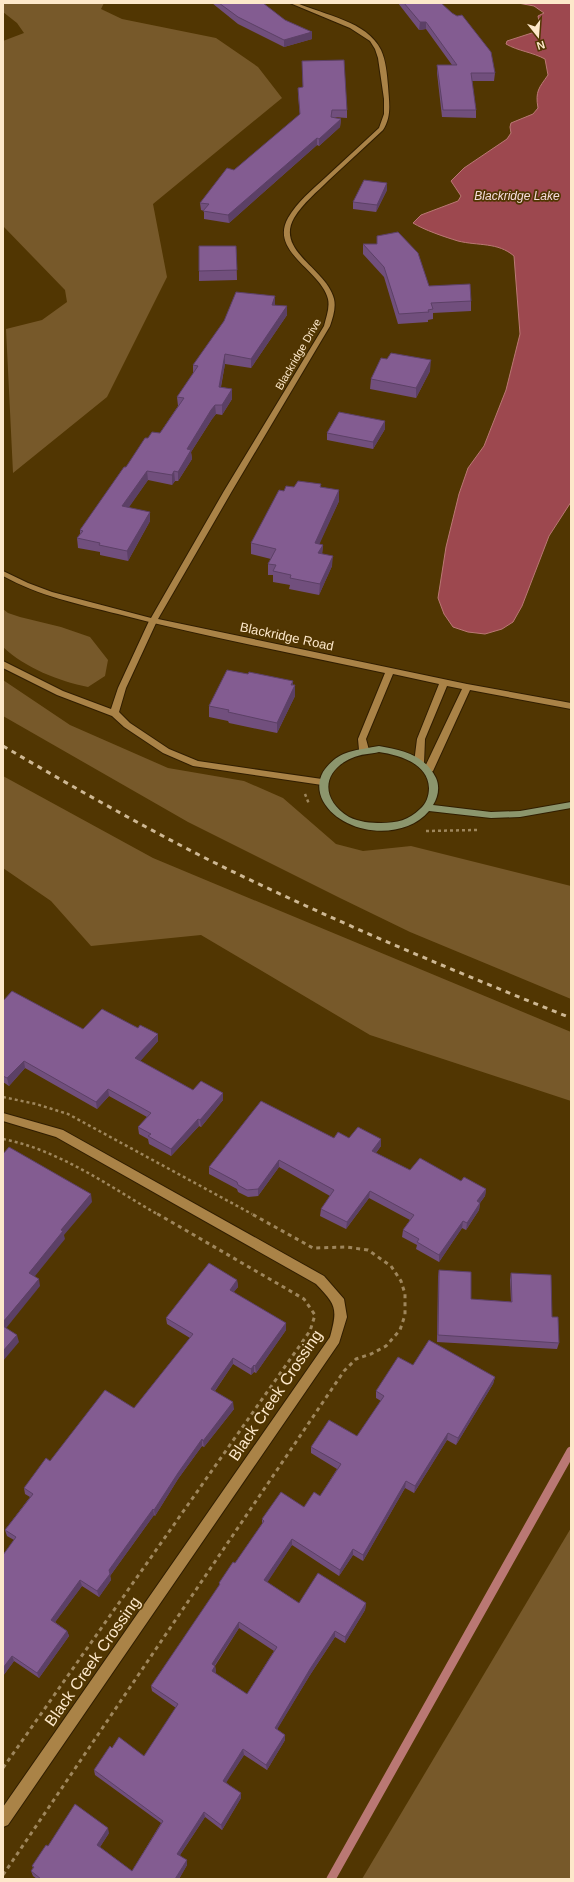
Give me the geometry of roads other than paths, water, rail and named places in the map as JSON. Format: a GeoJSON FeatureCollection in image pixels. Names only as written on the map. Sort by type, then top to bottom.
{"type":"FeatureCollection","features":[{"type":"Feature","properties":{"kind":"street","name":"Blackridge Drive"},"geometry":{"type":"LineString","coordinates":[[115,714],[122,688],[152,621],[327,326],[332,309],[330,297],[323,283],[304,264],[289,244],[285,233],[291,215],[302,202],[381,129],[387,116],[381,57],[378,47],[372,40],[352,27],[293,3]]}},
{"type":"Feature","properties":{"kind":"street","name":"Blackridge Road"},"geometry":{"type":"LineString","coordinates":[[3,573],[25,585],[49,594],[152,621],[467,687],[571,706]]}},
{"type":"Feature","properties":{"kind":"street"},"geometry":{"type":"LineString","coordinates":[[3,664],[60,693],[115,714],[166,751],[196,764],[322,782]]}},
{"type":"Feature","properties":{"kind":"street"},"geometry":{"type":"LineString","coordinates":[[364,750],[362,739],[390,671]]}},
{"type":"Feature","properties":{"kind":"street"},"geometry":{"type":"LineString","coordinates":[[419,762],[421,739],[444,682]]}},
{"type":"Feature","properties":{"kind":"street"},"geometry":{"type":"LineString","coordinates":[[428,771],[467,687]]}},
{"type":"Feature","properties":{"kind":"street"},"geometry":{"type":"LineString","coordinates":[[364,750],[394,751],[419,762],[428,771],[433,780],[433,799],[428,808],[409,822],[396,826],[367,827],[342,818],[332,810],[326,802],[322,792],[322,782],[327,771],[336,762],[344,757],[364,750]]}},
{"type":"Feature","properties":{"kind":"street"},"geometry":{"type":"LineString","coordinates":[[428,808],[491,815],[520,814],[571,805]]}},
{"type":"Feature","properties":{"kind":"street","name":"Black Creek Crossing"},"geometry":{"type":"LineString","coordinates":[[3,1117],[58,1133],[320,1280],[338,1299],[341,1317],[335,1339],[3,1820]]}},
{"type":"Feature","properties":{"kind":"water","name":"Blackridge Lake"},"geometry":{"type":"Polygon","coordinates":[[[518,3],[571,3],[571,502],[549,536],[522,606],[513,622],[502,629],[485,634],[468,632],[453,627],[444,614],[438,598],[446,547],[459,494],[468,468],[484,446],[506,390],[520,334],[514,256],[495,246],[465,243],[429,231],[413,223],[421,215],[458,201],[461,196],[451,181],[464,168],[507,139],[511,133],[511,123],[533,114],[538,108],[538,90],[548,75],[545,59],[506,44],[507,41],[538,31],[540,27],[538,16],[544,13],[534,6],[518,3]]]}},
{"type":"Feature","properties":{"kind":"waterway"},"geometry":{"type":"LineString","coordinates":[[331,1879],[571,1451]]}},
{"type":"Feature","properties":{"kind":"railway"},"geometry":{"type":"LineString","coordinates":[[3,746],[132,819],[211,861],[390,943],[571,1018]]}}]}
